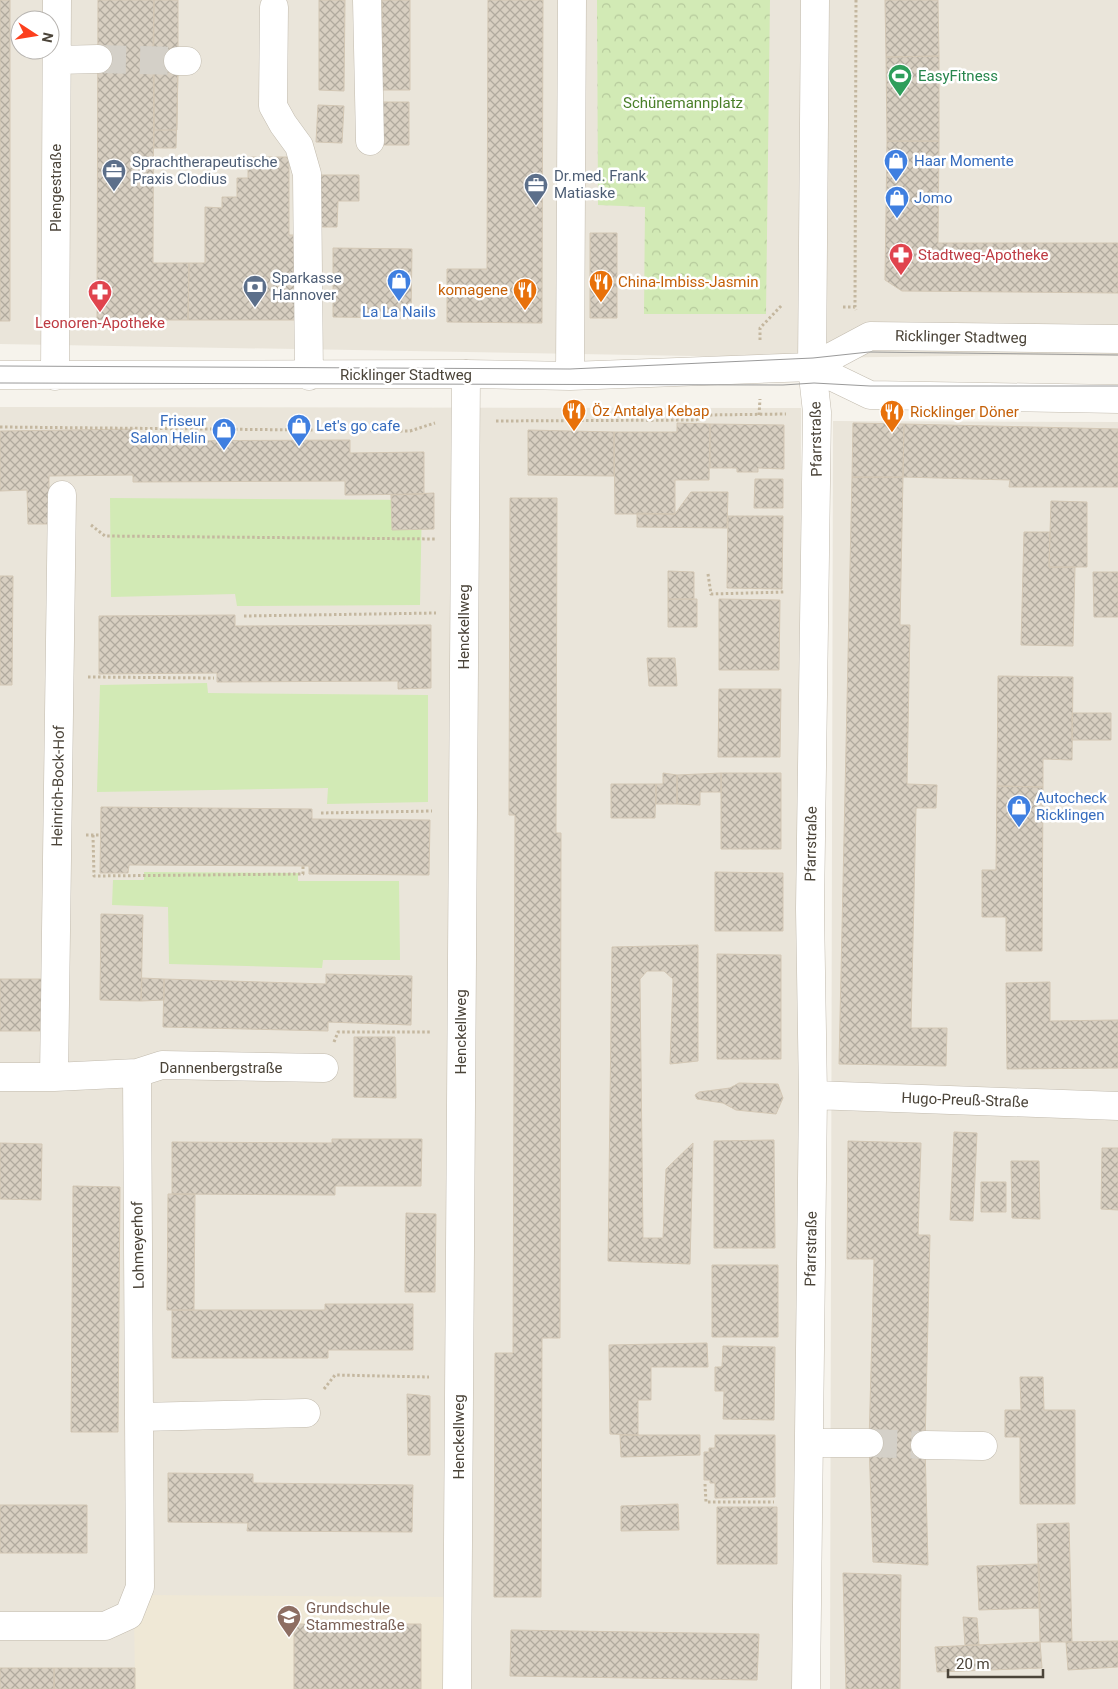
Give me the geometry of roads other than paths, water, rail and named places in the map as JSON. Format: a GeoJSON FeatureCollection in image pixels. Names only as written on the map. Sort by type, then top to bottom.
{"type":"FeatureCollection","features":[{"type":"Feature","properties":{"kind":"street"},"geometry":{"type":"LineString","coordinates":[[366,0],[370,141]]}},
{"type":"Feature","properties":{"kind":"street"},"geometry":{"type":"LineString","coordinates":[[570,376],[572,0]]}},
{"type":"Feature","properties":{"kind":"street","name":"Pfarrstraße"},"geometry":{"type":"LineString","coordinates":[[806,1689],[813,1094],[810,909],[817,412],[812,367],[815,0]]}},
{"type":"Feature","properties":{"kind":"street"},"geometry":{"type":"LineString","coordinates":[[274,7],[273,106],[299,146],[307,174],[309,376]]}},
{"type":"Feature","properties":{"kind":"street"},"geometry":{"type":"LineString","coordinates":[[60,60],[98,59]]}},
{"type":"Feature","properties":{"kind":"street","name":"Plengestraße"},"geometry":{"type":"LineString","coordinates":[[55,376],[57,60]]}},
{"type":"Feature","properties":{"kind":"street","name":"Ricklinger Stadtweg"},"geometry":{"type":"LineString","coordinates":[[0,375],[309,376],[466,374],[570,376],[812,367],[870,336],[1118,339]]}},
{"type":"Feature","properties":{"kind":"street","name":"Ricklinger Stadtweg"},"geometry":{"type":"LineString","coordinates":[[812,367],[870,395],[1118,399]]}},
{"type":"Feature","properties":{"kind":"street","name":"Henckellweg"},"geometry":{"type":"LineString","coordinates":[[457,1689],[466,374]]}},
{"type":"Feature","properties":{"kind":"street","name":"Heinrich-Bock-Hof"},"geometry":{"type":"LineString","coordinates":[[54,1077],[62,498]]}},
{"type":"Feature","properties":{"kind":"street","name":"Dannenbergstraße"},"geometry":{"type":"LineString","coordinates":[[0,1077],[54,1077],[137,1073],[162,1065],[324,1068]]}},
{"type":"Feature","properties":{"kind":"street","name":"Lohmeyerhof"},"geometry":{"type":"LineString","coordinates":[[0,1626],[105,1626],[129,1615],[140,1587],[137,1073]]}},
{"type":"Feature","properties":{"kind":"street","name":"Hugo-Preuß-Straße"},"geometry":{"type":"LineString","coordinates":[[813,1094],[1118,1106]]}},
{"type":"Feature","properties":{"kind":"street"},"geometry":{"type":"LineString","coordinates":[[140,1417],[306,1413]]}},
{"type":"Feature","properties":{"kind":"street"},"geometry":{"type":"LineString","coordinates":[[809,1443],[869,1443]]}},
{"type":"Feature","properties":{"kind":"street"},"geometry":{"type":"LineString","coordinates":[[925,1445],[983,1446]]}},
{"type":"Feature","properties":{"kind":"tunnel"},"geometry":{"type":"LineString","coordinates":[[98,59],[178,61]]}},
{"type":"Feature","properties":{"kind":"tunnel"},"geometry":{"type":"LineString","coordinates":[[869,1443],[925,1445]]}},
{"type":"Feature","properties":{"kind":"tram line"},"geometry":{"type":"LineString","coordinates":[[0,366],[570,369],[813,358],[869,352],[1118,355]]}},
{"type":"Feature","properties":{"kind":"tram line"},"geometry":{"type":"LineString","coordinates":[[0,383],[783,385],[814,383],[870,386],[1118,386]]}},
{"type":"Feature","properties":{"kind":"place","name":"EasyFitness"},"geometry":{"type":"Point","coordinates":[900,97]}},
{"type":"Feature","properties":{"kind":"place","name":"Haar Momente"},"geometry":{"type":"Point","coordinates":[896,182]}},
{"type":"Feature","properties":{"kind":"place","name":"Sprachtherapeutische Praxis Clodius"},"geometry":{"type":"Point","coordinates":[114,192]}},
{"type":"Feature","properties":{"kind":"place","name":"Dr.med. Frank Matiaske"},"geometry":{"type":"Point","coordinates":[536,206]}},
{"type":"Feature","properties":{"kind":"place","name":"Jomo"},"geometry":{"type":"Point","coordinates":[897,219]}},
{"type":"Feature","properties":{"kind":"place","name":"Stadtweg-Apotheke"},"geometry":{"type":"Point","coordinates":[901,276]}},
{"type":"Feature","properties":{"kind":"place","name":"La La Nails"},"geometry":{"type":"Point","coordinates":[399,302]}},
{"type":"Feature","properties":{"kind":"place","name":"China-Imbiss-Jasmin"},"geometry":{"type":"Point","coordinates":[601,303]}},
{"type":"Feature","properties":{"kind":"place","name":"Sparkasse Hannover"},"geometry":{"type":"Point","coordinates":[255,308]}},
{"type":"Feature","properties":{"kind":"place","name":"komagene"},"geometry":{"type":"Point","coordinates":[525,311]}},
{"type":"Feature","properties":{"kind":"place","name":"Leonoren-Apotheke"},"geometry":{"type":"Point","coordinates":[100,313]}},
{"type":"Feature","properties":{"kind":"place","name":"Öz Antalya Kebap"},"geometry":{"type":"Point","coordinates":[574,432]}},
{"type":"Feature","properties":{"kind":"place","name":"Ricklinger Döner"},"geometry":{"type":"Point","coordinates":[892,433]}},
{"type":"Feature","properties":{"kind":"place","name":"Let's go cafe"},"geometry":{"type":"Point","coordinates":[299,447]}},
{"type":"Feature","properties":{"kind":"place","name":"Friseur Salon Helin"},"geometry":{"type":"Point","coordinates":[224,451]}},
{"type":"Feature","properties":{"kind":"place","name":"Autocheck Ricklingen"},"geometry":{"type":"Point","coordinates":[1019,828]}},
{"type":"Feature","properties":{"kind":"place","name":"Grundschule Stammestraße"},"geometry":{"type":"Point","coordinates":[289,1638]}},
{"type":"Feature","properties":{"kind":"park label","name":"Schünemannplatz"},"geometry":{"type":"Point","coordinates":[683,103]}}]}
